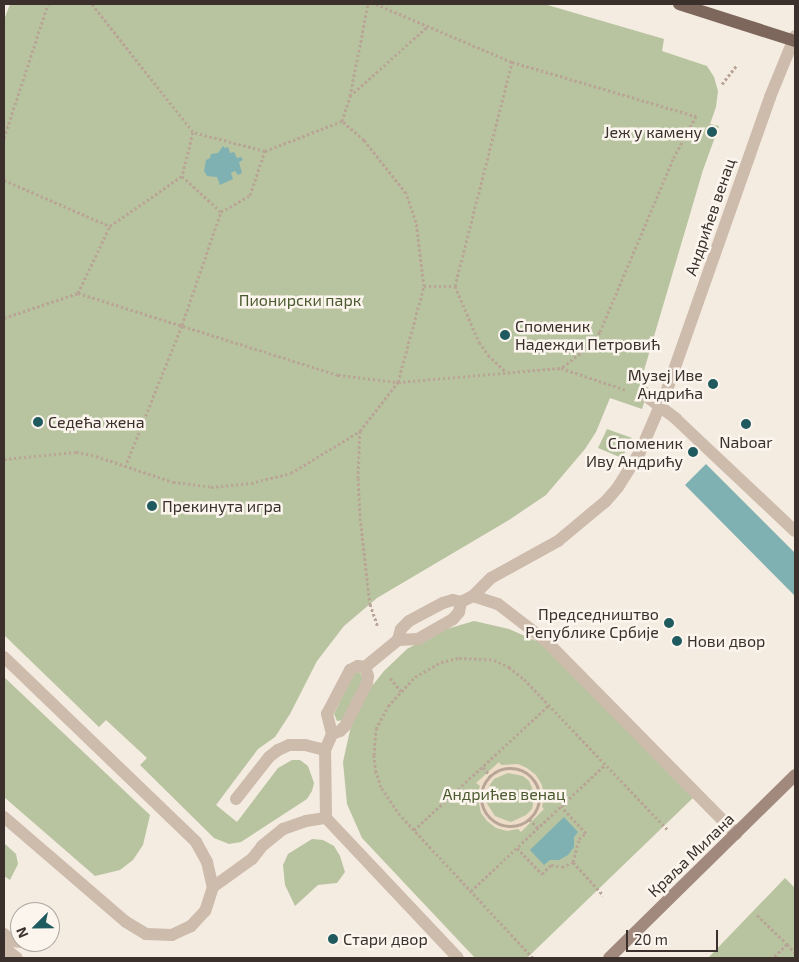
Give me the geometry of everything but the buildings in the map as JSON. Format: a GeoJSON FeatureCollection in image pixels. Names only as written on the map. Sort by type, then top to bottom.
{"type":"FeatureCollection","features":[{"type":"Feature","properties":{"kind":"main road"},"geometry":{"type":"LineString","coordinates":[[679,4],[795,39]]}},
{"type":"Feature","properties":{"kind":"main road","name":"Краља Милана"},"geometry":{"type":"LineString","coordinates":[[609,958],[795,775]]}},
{"type":"Feature","properties":{"kind":"street","name":"Андрићев венац"},"geometry":{"type":"LineString","coordinates":[[461,602],[473,596],[491,578],[558,541],[606,501],[618,487],[632,465],[648,436],[668,387],[770,97],[795,39]]}},
{"type":"Feature","properties":{"kind":"street"},"geometry":{"type":"LineString","coordinates":[[646,396],[660,406],[795,531]]}},
{"type":"Feature","properties":{"kind":"street"},"geometry":{"type":"LineString","coordinates":[[473,596],[498,604],[546,641],[736,834]]}},
{"type":"Feature","properties":{"kind":"street"},"geometry":{"type":"LineString","coordinates":[[398,640],[401,629],[409,621],[443,603],[453,600],[461,602],[459,612],[453,619],[418,639],[398,640],[365,667],[358,666],[350,670],[327,714],[332,734],[325,750],[326,818],[458,958]]}},
{"type":"Feature","properties":{"kind":"street"},"geometry":{"type":"LineString","coordinates":[[4,657],[196,842],[207,862],[214,887]]}},
{"type":"Feature","properties":{"kind":"street"},"geometry":{"type":"LineString","coordinates":[[332,734],[340,731],[345,726],[367,683],[368,676],[365,667]]}},
{"type":"Feature","properties":{"kind":"street"},"geometry":{"type":"LineString","coordinates":[[236,799],[269,757],[278,750],[297,744],[325,750]]}},
{"type":"Feature","properties":{"kind":"street"},"geometry":{"type":"LineString","coordinates":[[4,817],[126,922],[146,934],[172,935],[191,926],[205,911],[214,887],[252,859],[262,846],[283,829],[306,820],[326,818]]}},
{"type":"Feature","properties":{"kind":"street"},"geometry":{"type":"LineString","coordinates":[[4,948],[17,958]]}},
{"type":"Feature","properties":{"kind":"path"},"geometry":{"type":"LineString","coordinates":[[4,138],[48,4]]}},
{"type":"Feature","properties":{"kind":"path"},"geometry":{"type":"LineString","coordinates":[[92,4],[193,132],[265,151],[342,120],[350,96],[368,4]]}},
{"type":"Feature","properties":{"kind":"path"},"geometry":{"type":"LineString","coordinates":[[376,4],[512,62],[696,116],[673,159],[600,332],[588,347],[561,368]]}},
{"type":"Feature","properties":{"kind":"path"},"geometry":{"type":"LineString","coordinates":[[350,96],[428,26]]}},
{"type":"Feature","properties":{"kind":"path"},"geometry":{"type":"LineString","coordinates":[[506,372],[488,355],[479,342],[455,286],[512,62]]}},
{"type":"Feature","properties":{"kind":"path"},"geometry":{"type":"LineString","coordinates":[[722,84],[737,65]]}},
{"type":"Feature","properties":{"kind":"path"},"geometry":{"type":"LineString","coordinates":[[4,459],[76,452],[96,456],[173,482],[211,487],[251,483],[292,472],[360,430],[398,382],[424,286],[416,222],[406,193],[364,140],[342,120]]}},
{"type":"Feature","properties":{"kind":"path"},"geometry":{"type":"LineString","coordinates":[[78,293],[110,226],[182,176],[193,132]]}},
{"type":"Feature","properties":{"kind":"path"},"geometry":{"type":"LineString","coordinates":[[125,467],[182,325],[221,212],[250,195],[265,151]]}},
{"type":"Feature","properties":{"kind":"path"},"geometry":{"type":"LineString","coordinates":[[182,176],[221,212]]}},
{"type":"Feature","properties":{"kind":"path"},"geometry":{"type":"LineString","coordinates":[[4,180],[110,226]]}},
{"type":"Feature","properties":{"kind":"path"},"geometry":{"type":"LineString","coordinates":[[424,286],[455,286]]}},
{"type":"Feature","properties":{"kind":"path"},"geometry":{"type":"LineString","coordinates":[[4,318],[78,293],[338,375],[398,382],[561,368],[646,396]]}},
{"type":"Feature","properties":{"kind":"path"},"geometry":{"type":"LineString","coordinates":[[360,430],[358,478],[365,564],[370,604],[386,649]]}},
{"type":"Feature","properties":{"kind":"path"},"geometry":{"type":"LineString","coordinates":[[533,958],[414,830],[389,801],[381,787],[376,772],[374,755],[376,729],[388,706],[415,677],[441,662],[459,658],[494,660],[517,673],[669,831]]}},
{"type":"Feature","properties":{"kind":"path"},"geometry":{"type":"LineString","coordinates":[[414,830],[549,705]]}},
{"type":"Feature","properties":{"kind":"path"},"geometry":{"type":"LineString","coordinates":[[471,891],[606,764]]}},
{"type":"Feature","properties":{"kind":"path"},"geometry":{"type":"LineString","coordinates":[[483,767],[490,776]]}},
{"type":"Feature","properties":{"kind":"path"},"geometry":{"type":"LineString","coordinates":[[515,768],[532,777],[539,793],[539,803],[530,819],[513,826],[504,826],[489,817],[481,801],[481,792],[490,776],[497,770],[515,768]]}},
{"type":"Feature","properties":{"kind":"path"},"geometry":{"type":"LineString","coordinates":[[561,806],[586,833],[579,840],[573,862]]}},
{"type":"Feature","properties":{"kind":"path"},"geometry":{"type":"LineString","coordinates":[[530,819],[538,828]]}},
{"type":"Feature","properties":{"kind":"path"},"geometry":{"type":"LineString","coordinates":[[518,848],[542,874],[551,865],[562,867],[573,862]]}},
{"type":"Feature","properties":{"kind":"path"},"geometry":{"type":"LineString","coordinates":[[573,862],[603,895]]}},
{"type":"Feature","properties":{"kind":"path"},"geometry":{"type":"LineString","coordinates":[[757,915],[795,953]]}},
{"type":"Feature","properties":{"kind":"path"},"geometry":{"type":"LineString","coordinates":[[773,958],[787,944]]}},
{"type":"Feature","properties":{"kind":"green space","name":"Пионирски парк"},"geometry":{"type":"Polygon","coordinates":[[[10,4],[544,4],[664,39],[662,51],[707,66],[714,77],[718,91],[716,107],[710,124],[719,126],[703,170],[640,384],[649,388],[642,409],[610,398],[596,432],[585,449],[546,495],[509,520],[377,598],[344,626],[317,661],[290,714],[275,737],[258,749],[216,805],[237,822],[278,768],[292,760],[300,760],[308,766],[314,783],[312,791],[307,799],[241,842],[229,844],[214,838],[140,765],[147,758],[106,720],[99,727],[4,635],[4,20],[10,4]]]}},
{"type":"Feature","properties":{"kind":"green space"},"geometry":{"type":"Polygon","coordinates":[[[607,429],[632,438],[622,458],[598,448],[607,429]]]}},
{"type":"Feature","properties":{"kind":"green space","name":"Андрићев венац"},"geometry":{"type":"Polygon","coordinates":[[[474,621],[509,629],[543,644],[695,796],[527,958],[475,958],[362,838],[347,804],[343,762],[351,726],[368,691],[384,671],[407,649],[440,631],[474,621]]]}},
{"type":"Feature","properties":{"kind":"green space"},"geometry":{"type":"Polygon","coordinates":[[[360,672],[363,679],[343,720],[337,721],[334,714],[354,673],[360,672]]]}},
{"type":"Feature","properties":{"kind":"green space"},"geometry":{"type":"Polygon","coordinates":[[[4,677],[150,815],[143,845],[133,860],[120,870],[95,876],[4,797],[4,677]]]}},
{"type":"Feature","properties":{"kind":"green space"},"geometry":{"type":"Polygon","coordinates":[[[312,839],[323,840],[334,846],[340,856],[345,872],[337,883],[318,885],[295,906],[285,885],[283,865],[288,854],[312,839]]]}},
{"type":"Feature","properties":{"kind":"green space"},"geometry":{"type":"Polygon","coordinates":[[[4,843],[16,854],[18,864],[10,880],[4,876],[4,843]]]}},
{"type":"Feature","properties":{"kind":"green space"},"geometry":{"type":"Polygon","coordinates":[[[785,878],[795,888],[795,958],[708,958],[785,878]]]}},
{"type":"Feature","properties":{"kind":"shaded area"},"geometry":{"type":"Polygon","coordinates":[[[499,762],[501,765],[518,764],[536,775],[542,785],[544,796],[542,807],[544,809],[521,832],[518,829],[507,831],[496,828],[481,813],[477,794],[480,786],[476,783],[499,762]],[[508,773],[494,779],[489,786],[486,802],[495,816],[511,822],[526,815],[532,809],[535,795],[529,781],[523,776],[508,773]]]}},
{"type":"Feature","properties":{"kind":"water"},"geometry":{"type":"Polygon","coordinates":[[[223,146],[225,148],[228,147],[230,153],[234,152],[237,158],[241,157],[243,160],[239,162],[242,173],[238,175],[235,171],[231,173],[233,179],[220,185],[217,177],[207,176],[204,171],[206,160],[210,158],[211,154],[218,153],[223,146]]]}},
{"type":"Feature","properties":{"kind":"water"},"geometry":{"type":"Polygon","coordinates":[[[706,464],[795,553],[795,596],[685,485],[706,464]]]}},
{"type":"Feature","properties":{"kind":"water"},"geometry":{"type":"Polygon","coordinates":[[[564,817],[578,832],[574,837],[574,847],[568,855],[559,860],[550,860],[544,865],[530,850],[564,817]]]}},
{"type":"Feature","properties":{"kind":"place","name":"Јеж у камену"},"geometry":{"type":"Point","coordinates":[712,132]}},
{"type":"Feature","properties":{"kind":"place","name":"Споменик Надежди Петровић"},"geometry":{"type":"Point","coordinates":[505,335]}},
{"type":"Feature","properties":{"kind":"place","name":"Музеј Иве Андрића"},"geometry":{"type":"Point","coordinates":[713,384]}},
{"type":"Feature","properties":{"kind":"place","name":"Седећа жена"},"geometry":{"type":"Point","coordinates":[38,422]}},
{"type":"Feature","properties":{"kind":"place","name":"Naboar"},"geometry":{"type":"Point","coordinates":[746,424]}},
{"type":"Feature","properties":{"kind":"place","name":"Споменик Иву Андрићу"},"geometry":{"type":"Point","coordinates":[693,452]}},
{"type":"Feature","properties":{"kind":"place","name":"Прекинута игра"},"geometry":{"type":"Point","coordinates":[152,506]}},
{"type":"Feature","properties":{"kind":"place","name":"Председништво Републике Србије"},"geometry":{"type":"Point","coordinates":[669,623]}},
{"type":"Feature","properties":{"kind":"place","name":"Нови двор"},"geometry":{"type":"Point","coordinates":[677,641]}},
{"type":"Feature","properties":{"kind":"place","name":"Стари двор"},"geometry":{"type":"Point","coordinates":[333,939]}}]}
